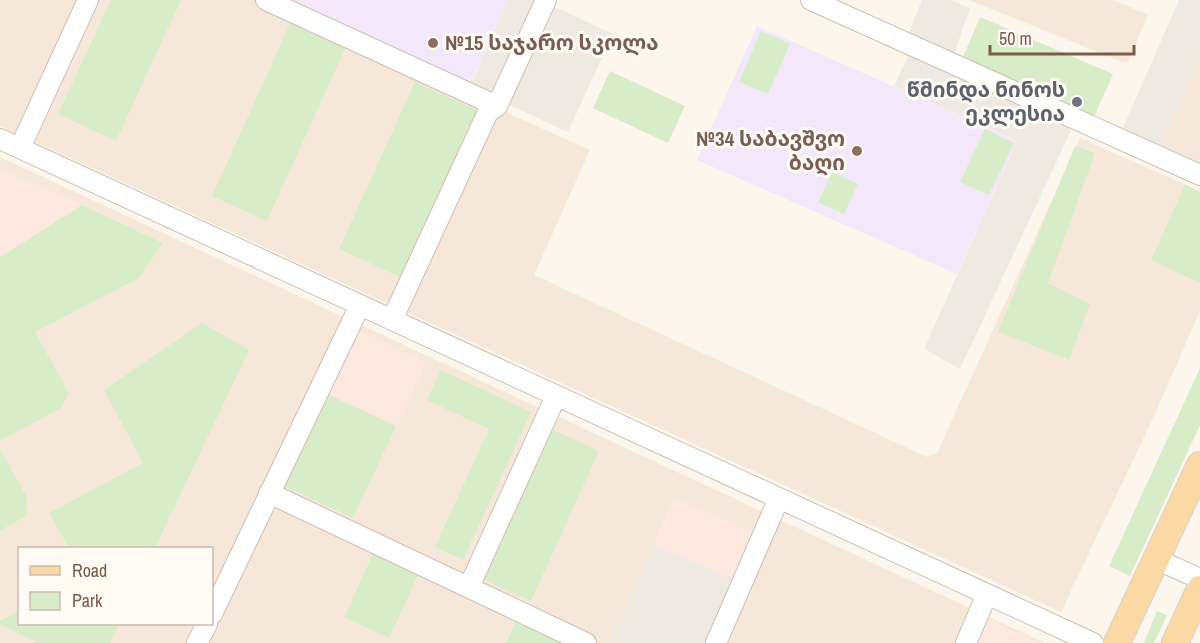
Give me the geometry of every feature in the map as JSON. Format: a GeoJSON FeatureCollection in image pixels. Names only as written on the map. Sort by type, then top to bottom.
{"type":"FeatureCollection","features":[{"type":"Feature","properties":{"kind":"main road"},"geometry":{"type":"LineString","coordinates":[[1117,643],[1200,465]]}},
{"type":"Feature","properties":{"kind":"main road"},"geometry":{"type":"LineString","coordinates":[[1175,643],[1200,589]]}},
{"type":"Feature","properties":{"kind":"street"},"geometry":{"type":"LineString","coordinates":[[20,148],[88,0]]}},
{"type":"Feature","properties":{"kind":"street"},"geometry":{"type":"LineString","coordinates":[[266,0],[497,106]]}},
{"type":"Feature","properties":{"kind":"street"},"geometry":{"type":"LineString","coordinates":[[392,320],[488,112],[497,106],[546,0]]}},
{"type":"Feature","properties":{"kind":"street"},"geometry":{"type":"LineString","coordinates":[[811,0],[1200,175]]}},
{"type":"Feature","properties":{"kind":"street"},"geometry":{"type":"LineString","coordinates":[[0,139],[1093,643]]}},
{"type":"Feature","properties":{"kind":"street"},"geometry":{"type":"LineString","coordinates":[[213,612],[360,305]]}},
{"type":"Feature","properties":{"kind":"street"},"geometry":{"type":"LineString","coordinates":[[469,587],[556,396]]}},
{"type":"Feature","properties":{"kind":"street"},"geometry":{"type":"LineString","coordinates":[[269,493],[586,643]]}},
{"type":"Feature","properties":{"kind":"street"},"geometry":{"type":"LineString","coordinates":[[716,643],[779,498]]}},
{"type":"Feature","properties":{"kind":"street"},"geometry":{"type":"LineString","coordinates":[[1156,559],[1200,579]]}},
{"type":"Feature","properties":{"kind":"street"},"geometry":{"type":"LineString","coordinates":[[966,643],[987,594]]}},
{"type":"Feature","properties":{"kind":"street"},"geometry":{"type":"LineString","coordinates":[[197,643],[206,625]]}},
{"type":"Feature","properties":{"kind":"shaded area"},"geometry":{"type":"Polygon","coordinates":[[[0,0],[256,0],[590,150],[534,275],[927,457],[937,453],[1080,138],[1200,191],[1200,311],[1154,416],[1061,612],[0,126],[0,0]]]}},
{"type":"Feature","properties":{"kind":"shaded area","name":"№15 საჯარო სკოლა"},"geometry":{"type":"Polygon","coordinates":[[[284,0],[508,0],[470,86],[284,0]]]}},
{"type":"Feature","properties":{"kind":"shaded area"},"geometry":{"type":"Polygon","coordinates":[[[508,0],[540,0],[613,34],[568,132],[470,87],[508,0]]]}},
{"type":"Feature","properties":{"kind":"shaded area"},"geometry":{"type":"Polygon","coordinates":[[[922,0],[950,0],[970,8],[951,63],[905,42],[922,0]]]}},
{"type":"Feature","properties":{"kind":"shaded area"},"geometry":{"type":"Polygon","coordinates":[[[969,0],[1114,0],[1148,15],[1127,64],[969,0]]]}},
{"type":"Feature","properties":{"kind":"shaded area"},"geometry":{"type":"Polygon","coordinates":[[[1179,0],[1200,0],[1200,54],[1160,146],[1122,130],[1179,0]]]}},
{"type":"Feature","properties":{"kind":"shaded area","name":"№34 საბავშვო ბაღი"},"geometry":{"type":"Polygon","coordinates":[[[757,26],[1017,141],[957,274],[697,160],[757,26]]]}},
{"type":"Feature","properties":{"kind":"shaded area"},"geometry":{"type":"Polygon","coordinates":[[[909,54],[1074,124],[960,369],[924,349],[1017,141],[894,86],[909,54]]]}},
{"type":"Feature","properties":{"kind":"shaded area"},"geometry":{"type":"Polygon","coordinates":[[[1200,54],[1200,164],[1160,146],[1200,54]]]}},
{"type":"Feature","properties":{"kind":"shaded area"},"geometry":{"type":"Polygon","coordinates":[[[0,157],[1045,643],[1038,643],[980,616],[967,643],[707,643],[612,638],[619,643],[571,643],[517,619],[506,643],[0,643],[0,531],[28,515],[26,495],[0,449],[0,441],[60,408],[34,332],[139,278],[163,243],[0,169],[0,157]]]}},
{"type":"Feature","properties":{"kind":"shaded area"},"geometry":{"type":"Polygon","coordinates":[[[0,169],[82,205],[0,257],[0,169]]]}},
{"type":"Feature","properties":{"kind":"shaded area"},"geometry":{"type":"Polygon","coordinates":[[[355,329],[426,363],[396,426],[325,393],[355,329]]]}},
{"type":"Feature","properties":{"kind":"shaded area"},"geometry":{"type":"Polygon","coordinates":[[[674,497],[755,534],[735,580],[653,545],[674,497]]]}},
{"type":"Feature","properties":{"kind":"shaded area"},"geometry":{"type":"Polygon","coordinates":[[[653,545],[735,580],[707,643],[619,643],[612,638],[653,545]]]}},
{"type":"Feature","properties":{"kind":"shaded area"},"geometry":{"type":"Polygon","coordinates":[[[980,616],[1038,643],[967,643],[980,616]]]}},
{"type":"Feature","properties":{"kind":"green space"},"geometry":{"type":"Polygon","coordinates":[[[111,0],[181,0],[116,141],[58,114],[111,0]]]}},
{"type":"Feature","properties":{"kind":"green space"},"geometry":{"type":"Polygon","coordinates":[[[980,17],[1113,74],[1093,119],[961,62],[980,17]]]}},
{"type":"Feature","properties":{"kind":"green space"},"geometry":{"type":"Polygon","coordinates":[[[292,19],[347,44],[267,221],[212,196],[292,19]]]}},
{"type":"Feature","properties":{"kind":"green space"},"geometry":{"type":"Polygon","coordinates":[[[761,31],[790,44],[768,94],[739,82],[761,31]]]}},
{"type":"Feature","properties":{"kind":"green space"},"geometry":{"type":"Polygon","coordinates":[[[610,71],[685,106],[668,143],[593,108],[610,71]]]}},
{"type":"Feature","properties":{"kind":"green space"},"geometry":{"type":"Polygon","coordinates":[[[415,82],[481,112],[405,279],[339,249],[415,82]]]}},
{"type":"Feature","properties":{"kind":"green space"},"geometry":{"type":"Polygon","coordinates":[[[985,129],[1014,143],[989,195],[960,182],[985,129]]]}},
{"type":"Feature","properties":{"kind":"green space"},"geometry":{"type":"Polygon","coordinates":[[[1075,146],[1095,153],[1048,283],[1090,304],[1069,360],[998,332],[1075,146]]]}},
{"type":"Feature","properties":{"kind":"green space"},"geometry":{"type":"Polygon","coordinates":[[[832,172],[858,184],[844,214],[818,202],[832,172]]]}},
{"type":"Feature","properties":{"kind":"green space"},"geometry":{"type":"Polygon","coordinates":[[[1185,185],[1200,192],[1200,283],[1151,260],[1185,185]]]}},
{"type":"Feature","properties":{"kind":"green space"},"geometry":{"type":"Polygon","coordinates":[[[82,205],[163,243],[139,278],[35,332],[69,393],[61,408],[0,441],[0,257],[82,205]]]}},
{"type":"Feature","properties":{"kind":"green space"},"geometry":{"type":"Polygon","coordinates":[[[202,323],[249,350],[155,547],[68,547],[49,513],[143,463],[104,390],[202,323]]]}},
{"type":"Feature","properties":{"kind":"green space"},"geometry":{"type":"Polygon","coordinates":[[[1200,368],[1200,425],[1130,576],[1109,566],[1200,368]]]}},
{"type":"Feature","properties":{"kind":"green space"},"geometry":{"type":"Polygon","coordinates":[[[441,370],[531,412],[463,560],[435,547],[489,429],[427,400],[441,370]]]}},
{"type":"Feature","properties":{"kind":"green space"},"geometry":{"type":"Polygon","coordinates":[[[325,393],[396,426],[353,518],[282,485],[325,393]]]}},
{"type":"Feature","properties":{"kind":"green space"},"geometry":{"type":"Polygon","coordinates":[[[547,427],[599,451],[531,601],[479,578],[547,427]]]}},
{"type":"Feature","properties":{"kind":"green space"},"geometry":{"type":"Polygon","coordinates":[[[0,449],[26,495],[28,515],[0,531],[0,449]]]}},
{"type":"Feature","properties":{"kind":"green space"},"geometry":{"type":"Polygon","coordinates":[[[375,550],[420,571],[389,638],[344,617],[375,550]]]}},
{"type":"Feature","properties":{"kind":"green space"},"geometry":{"type":"Polygon","coordinates":[[[1157,611],[1167,615],[1154,643],[1144,643],[1157,611]]]}},
{"type":"Feature","properties":{"kind":"green space"},"geometry":{"type":"Polygon","coordinates":[[[18,612],[18,625],[119,625],[110,643],[38,643],[0,624],[0,621],[18,612]]]}},
{"type":"Feature","properties":{"kind":"green space"},"geometry":{"type":"Polygon","coordinates":[[[517,619],[571,643],[506,643],[517,619]]]}},
{"type":"Feature","properties":{"kind":"place","name":"№15 საჯარო სკოლა"},"geometry":{"type":"Point","coordinates":[433,43]}},
{"type":"Feature","properties":{"kind":"place","name":"წმინდა ნინოს ეკლესია"},"geometry":{"type":"Point","coordinates":[1077,102]}},
{"type":"Feature","properties":{"kind":"place","name":"№34 საბავშვო ბაღი"},"geometry":{"type":"Point","coordinates":[857,151]}}]}
